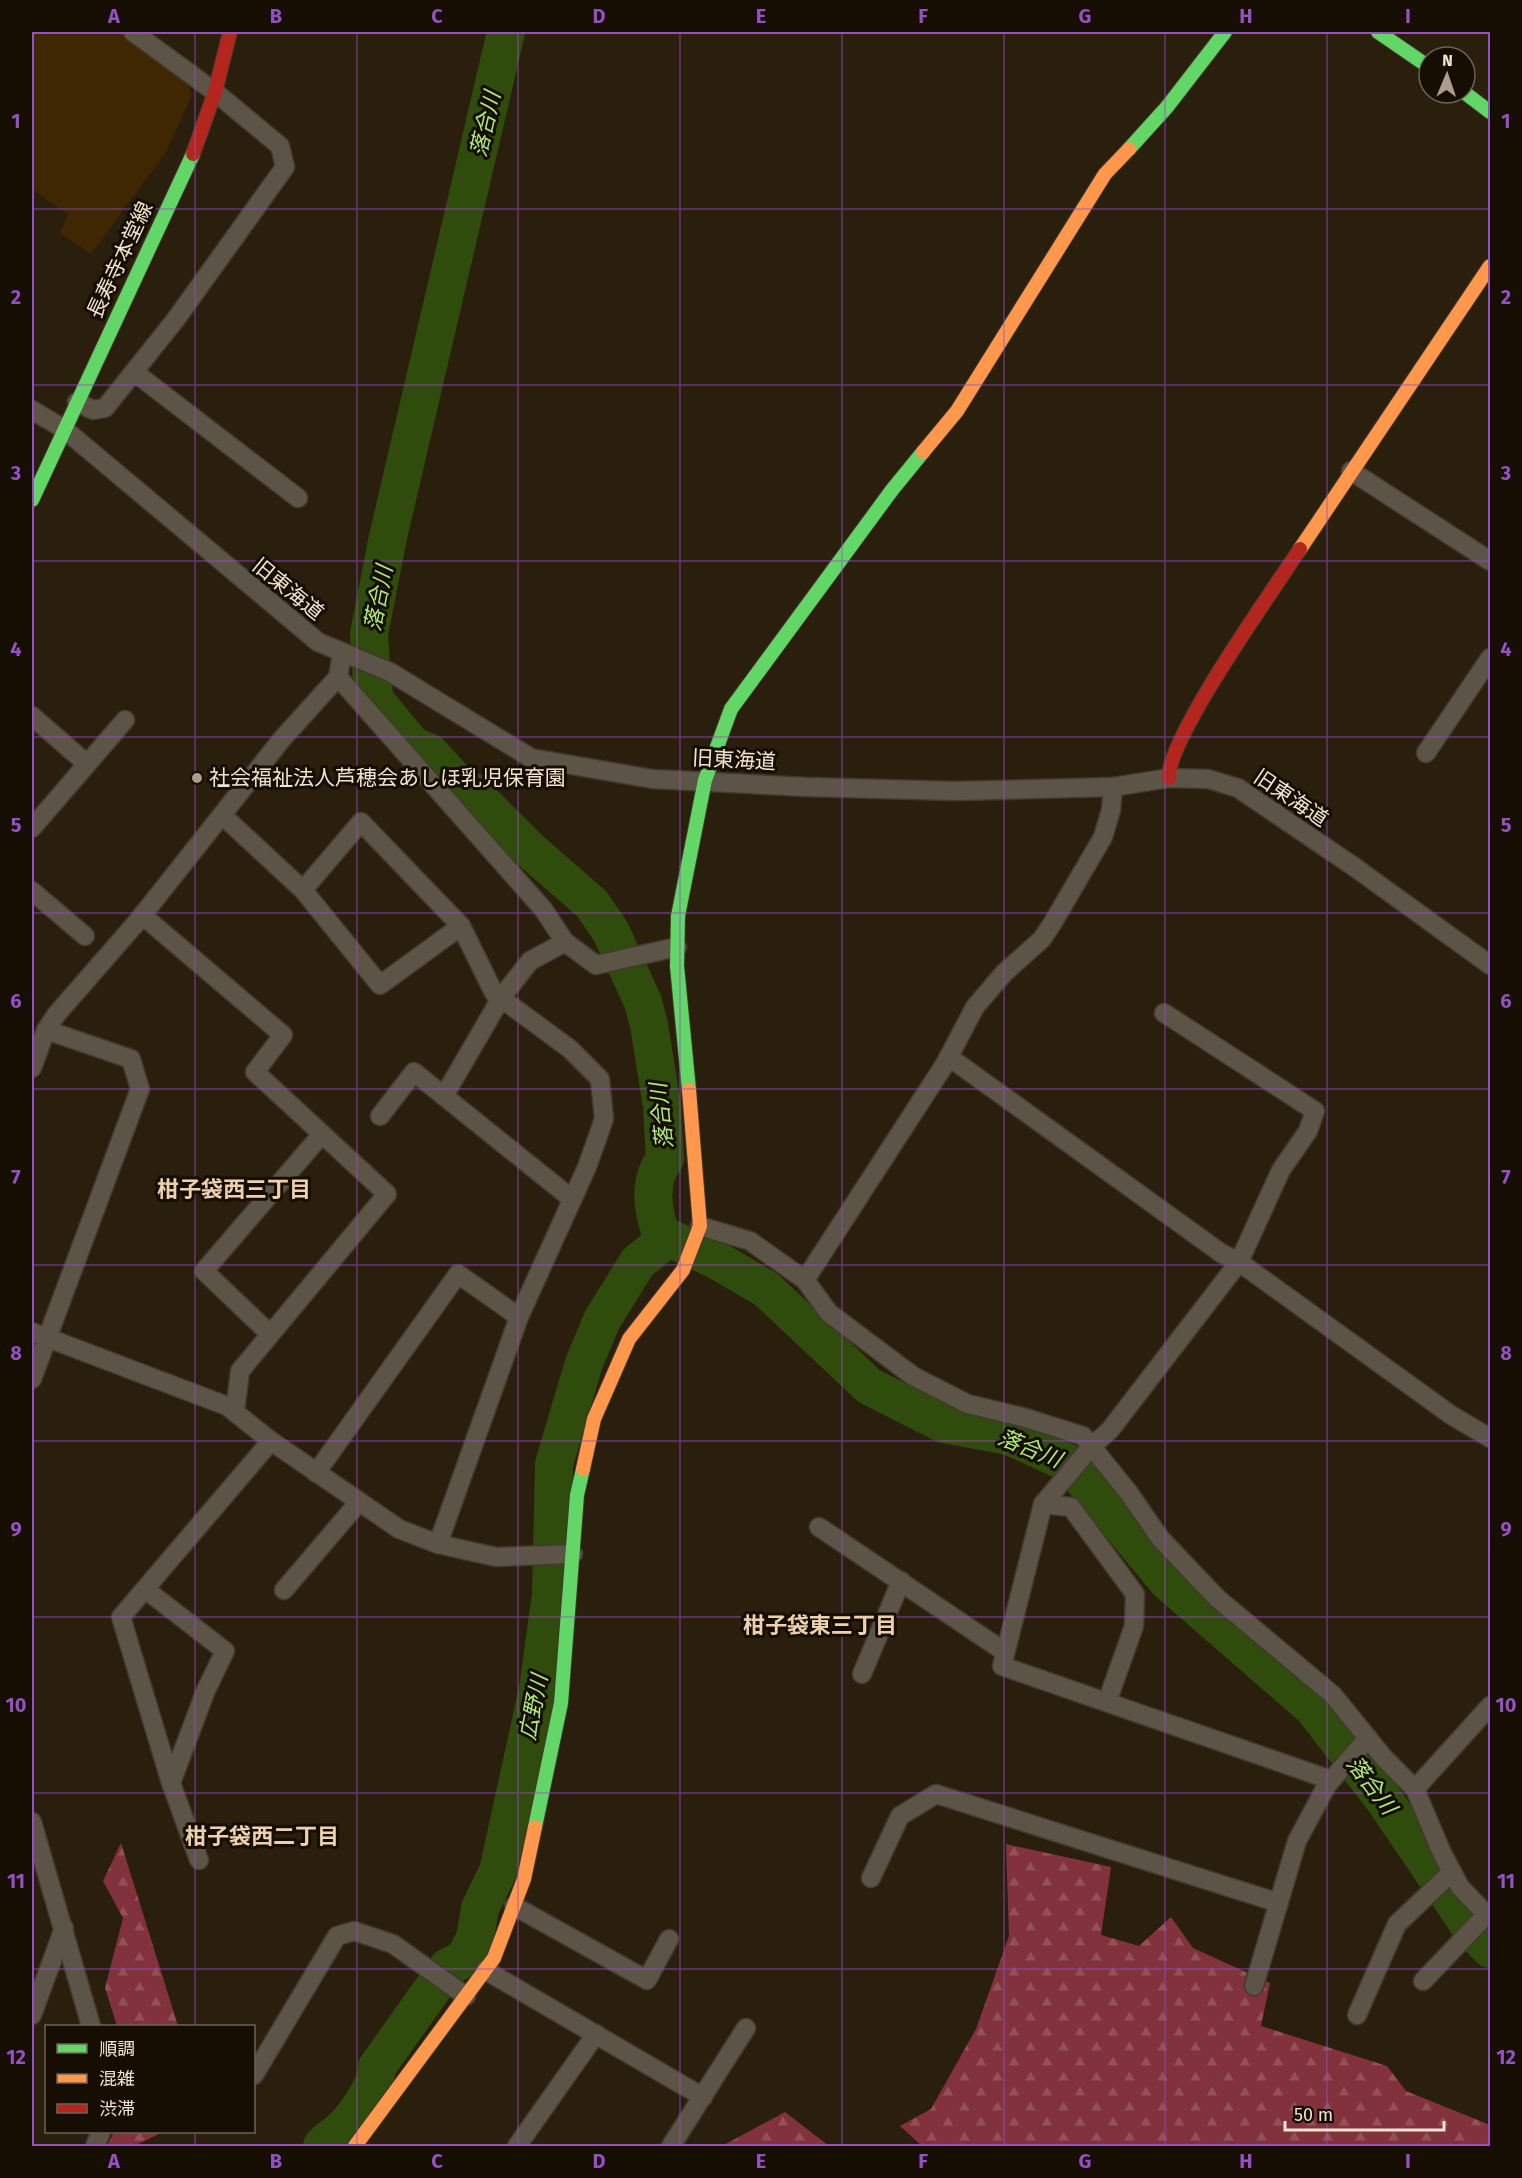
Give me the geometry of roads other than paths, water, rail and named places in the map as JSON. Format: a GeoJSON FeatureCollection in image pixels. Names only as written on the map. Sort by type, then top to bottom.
{"type":"FeatureCollection","features":[{"type":"Feature","properties":{"kind":"street"},"geometry":{"type":"LineString","coordinates":[[77,402],[93,410],[105,408],[176,319],[285,167],[280,146],[215,92],[133,32]]}},
{"type":"Feature","properties":{"kind":"street","name":"長寿寺本堂線"},"geometry":{"type":"LineString","coordinates":[[32,500],[192,157],[215,92],[230,32]]}},
{"type":"Feature","properties":{"kind":"street"},"geometry":{"type":"LineString","coordinates":[[355,2146],[494,1958],[514,1906],[524,1879],[561,1703],[577,1495],[594,1419],[629,1339],[683,1270],[700,1226],[677,947],[678,916],[705,780],[731,709],[892,490],[957,411],[1105,174],[1167,108],[1225,32]]}},
{"type":"Feature","properties":{"kind":"street"},"geometry":{"type":"LineString","coordinates":[[1378,32],[1417,59]]}},
{"type":"Feature","properties":{"kind":"street"},"geometry":{"type":"LineString","coordinates":[[1477,102],[1491,112]]}},
{"type":"Feature","properties":{"kind":"street"},"geometry":{"type":"LineString","coordinates":[[1169,778],[1168,766],[1187,724],[1351,471],[1491,266]]}},
{"type":"Feature","properties":{"kind":"street"},"geometry":{"type":"LineString","coordinates":[[134,372],[298,498]]}},
{"type":"Feature","properties":{"kind":"street","name":"旧東海道"},"geometry":{"type":"LineString","coordinates":[[32,410],[64,429],[278,611],[318,642],[348,657],[390,672],[531,758],[652,779],[955,791],[1113,787],[1169,778],[1208,779],[1238,788],[1353,866],[1491,965]]}},
{"type":"Feature","properties":{"kind":"street"},"geometry":{"type":"LineString","coordinates":[[1351,471],[1491,561]]}},
{"type":"Feature","properties":{"kind":"street"},"geometry":{"type":"LineString","coordinates":[[32,1068],[46,1030],[142,915],[282,739],[338,677],[348,657]]}},
{"type":"Feature","properties":{"kind":"street"},"geometry":{"type":"LineString","coordinates":[[1426,753],[1491,658]]}},
{"type":"Feature","properties":{"kind":"street"},"geometry":{"type":"LineString","coordinates":[[338,677],[543,909],[565,942],[596,965],[677,947]]}},
{"type":"Feature","properties":{"kind":"street"},"geometry":{"type":"LineString","coordinates":[[32,716],[87,764]]}},
{"type":"Feature","properties":{"kind":"street"},"geometry":{"type":"LineString","coordinates":[[32,828],[125,720]]}},
{"type":"Feature","properties":{"kind":"street"},"geometry":{"type":"LineString","coordinates":[[805,1280],[949,1057],[975,1007],[1004,973],[1042,939],[1052,924],[1103,837],[1111,810],[1113,787]]}},
{"type":"Feature","properties":{"kind":"street"},"geometry":{"type":"LineString","coordinates":[[222,815],[303,891],[380,985],[462,926]]}},
{"type":"Feature","properties":{"kind":"street"},"geometry":{"type":"LineString","coordinates":[[303,891],[361,822],[462,926],[494,993],[570,1049],[600,1079],[604,1119],[572,1199],[519,1317],[438,1544]]}},
{"type":"Feature","properties":{"kind":"street"},"geometry":{"type":"LineString","coordinates":[[32,891],[85,936]]}},
{"type":"Feature","properties":{"kind":"street"},"geometry":{"type":"LineString","coordinates":[[142,915],[283,1035],[255,1072],[387,1194],[240,1371],[235,1412]]}},
{"type":"Feature","properties":{"kind":"street"},"geometry":{"type":"LineString","coordinates":[[444,1096],[501,998],[530,961],[565,942]]}},
{"type":"Feature","properties":{"kind":"street"},"geometry":{"type":"LineString","coordinates":[[1164,1013],[1315,1111],[1308,1131],[1281,1170],[1239,1262],[1110,1430],[1091,1447],[1043,1504],[1002,1666],[1331,1780]]}},
{"type":"Feature","properties":{"kind":"street"},"geometry":{"type":"LineString","coordinates":[[32,1379],[39,1334],[140,1089],[131,1059],[46,1030]]}},
{"type":"Feature","properties":{"kind":"street"},"geometry":{"type":"LineString","coordinates":[[949,1057],[1221,1254],[1239,1262],[1451,1415],[1491,1438]]}},
{"type":"Feature","properties":{"kind":"street"},"geometry":{"type":"LineString","coordinates":[[380,1116],[414,1072],[572,1199]]}},
{"type":"Feature","properties":{"kind":"street"},"geometry":{"type":"LineString","coordinates":[[270,1335],[204,1271],[322,1134]]}},
{"type":"Feature","properties":{"kind":"street"},"geometry":{"type":"LineString","coordinates":[[700,1226],[750,1240],[805,1280],[828,1313],[913,1376],[968,1404],[1026,1418],[1083,1436],[1129,1493],[1160,1538],[1217,1598],[1333,1695],[1368,1738],[1415,1789],[1444,1880],[1460,1887],[1485,1918],[1464,1936],[1423,1981]]}},
{"type":"Feature","properties":{"kind":"street"},"geometry":{"type":"LineString","coordinates":[[316,1473],[458,1274],[519,1317]]}},
{"type":"Feature","properties":{"kind":"street"},"geometry":{"type":"LineString","coordinates":[[39,1334],[227,1406],[271,1441],[399,1529],[438,1544],[496,1557],[573,1554]]}},
{"type":"Feature","properties":{"kind":"street"},"geometry":{"type":"LineString","coordinates":[[199,1860],[171,1783],[121,1617],[271,1441]]}},
{"type":"Feature","properties":{"kind":"street"},"geometry":{"type":"LineString","coordinates":[[284,1590],[359,1502]]}},
{"type":"Feature","properties":{"kind":"street"},"geometry":{"type":"LineString","coordinates":[[1043,1504],[1071,1507],[1135,1594],[1134,1626],[1107,1702]]}},
{"type":"Feature","properties":{"kind":"street"},"geometry":{"type":"LineString","coordinates":[[819,1527],[1005,1652]]}},
{"type":"Feature","properties":{"kind":"street"},"geometry":{"type":"LineString","coordinates":[[862,1674],[901,1581]]}},
{"type":"Feature","properties":{"kind":"street"},"geometry":{"type":"LineString","coordinates":[[145,1589],[225,1651],[206,1690],[171,1783]]}},
{"type":"Feature","properties":{"kind":"street"},"geometry":{"type":"LineString","coordinates":[[1415,1789],[1491,1706]]}},
{"type":"Feature","properties":{"kind":"street"},"geometry":{"type":"LineString","coordinates":[[1254,1986],[1297,1841],[1331,1780],[1368,1738]]}},
{"type":"Feature","properties":{"kind":"street"},"geometry":{"type":"LineString","coordinates":[[871,1878],[900,1816],[936,1794],[1279,1903]]}},
{"type":"Feature","properties":{"kind":"street"},"geometry":{"type":"LineString","coordinates":[[32,1822],[91,2025]]}},
{"type":"Feature","properties":{"kind":"street"},"geometry":{"type":"LineString","coordinates":[[1357,2015],[1397,1924],[1444,1880]]}},
{"type":"Feature","properties":{"kind":"street"},"geometry":{"type":"LineString","coordinates":[[514,1906],[647,1980],[669,1939]]}},
{"type":"Feature","properties":{"kind":"street"},"geometry":{"type":"LineString","coordinates":[[32,2015],[64,1928]]}},
{"type":"Feature","properties":{"kind":"street"},"geometry":{"type":"LineString","coordinates":[[255,2073],[337,1936],[354,1931],[393,1944],[466,1996]]}},
{"type":"Feature","properties":{"kind":"street"},"geometry":{"type":"LineString","coordinates":[[485,1970],[703,2097]]}},
{"type":"Feature","properties":{"kind":"street"},"geometry":{"type":"LineString","coordinates":[[671,2146],[746,2028]]}},
{"type":"Feature","properties":{"kind":"street"},"geometry":{"type":"LineString","coordinates":[[517,2146],[596,2034]]}},
{"type":"Feature","properties":{"kind":"waterway","name":"落合川"},"geometry":{"type":"LineString","coordinates":[[506,32],[388,537],[369,634],[375,700],[413,746],[429,752],[459,785],[471,791],[529,849],[592,904],[611,932],[643,1002],[649,1025],[662,1106],[665,1159],[656,1176],[653,1195],[655,1215],[661,1234],[718,1261],[766,1289],[869,1386],[944,1424],[1009,1436],[1070,1464],[1168,1582],[1313,1708],[1385,1801],[1473,1931],[1490,1949]]}},
{"type":"Feature","properties":{"kind":"waterway","name":"広野川"},"geometry":{"type":"LineString","coordinates":[[322,2146],[354,2116],[374,2082],[377,2067],[448,1967],[464,1959],[475,1938],[480,1908],[498,1871],[538,1689],[551,1594],[554,1464],[584,1363],[602,1320],[638,1262],[657,1247],[661,1234]]}},
{"type":"Feature","properties":{"kind":"place","name":"社会福祉法人芦穂会あしほ乳児保育園"},"geometry":{"type":"Point","coordinates":[197,778]}},
{"type":"Feature","properties":{"kind":"district","name":"柑子袋西三丁目"},"geometry":{"type":"Point","coordinates":[234,1189]}},
{"type":"Feature","properties":{"kind":"district","name":"柑子袋東三丁目"},"geometry":{"type":"Point","coordinates":[820,1625]}},
{"type":"Feature","properties":{"kind":"district","name":"柑子袋西二丁目"},"geometry":{"type":"Point","coordinates":[262,1836]}}]}
